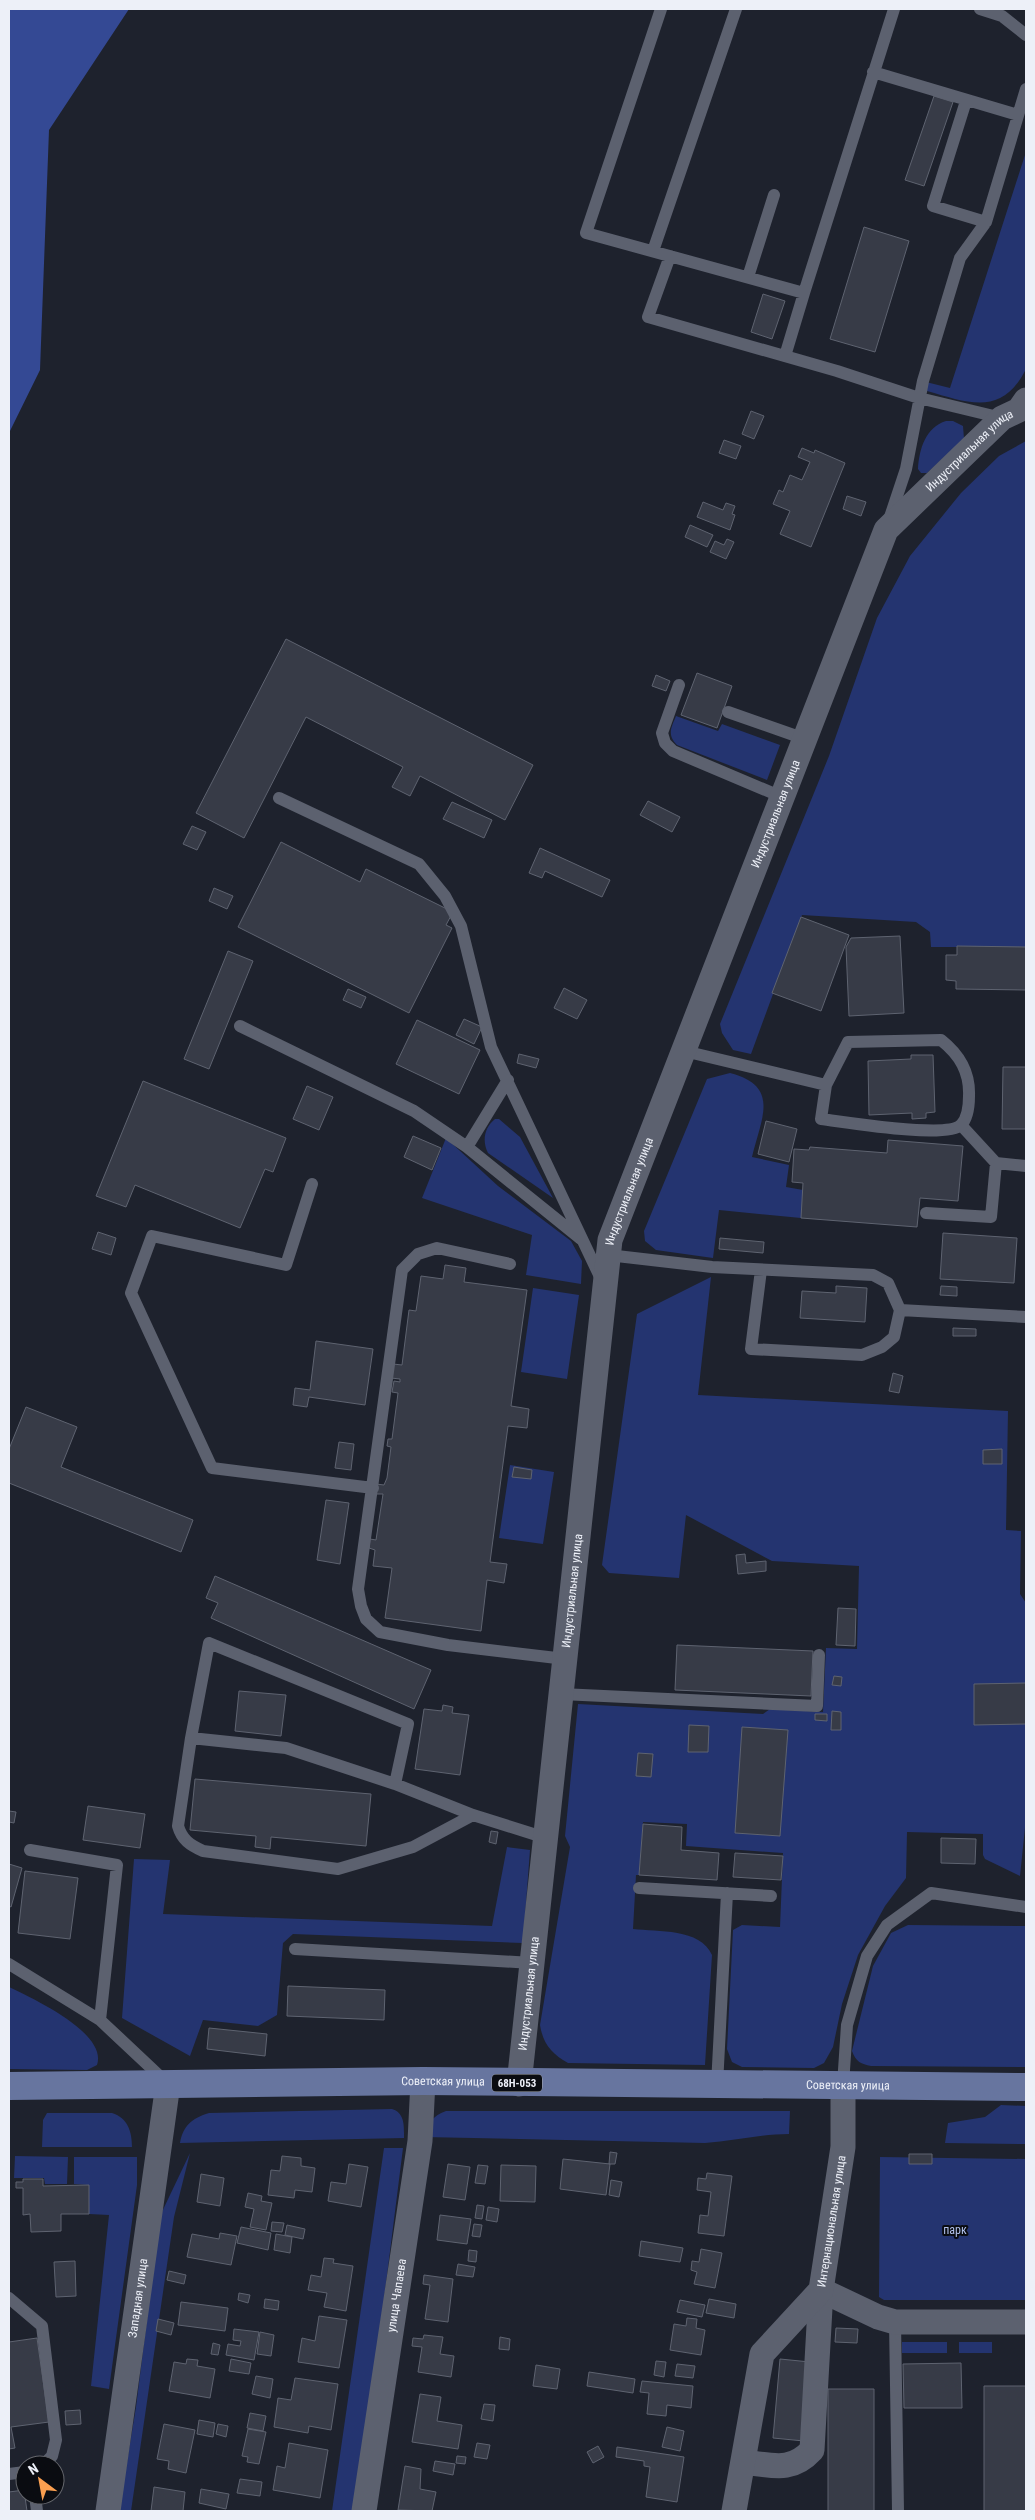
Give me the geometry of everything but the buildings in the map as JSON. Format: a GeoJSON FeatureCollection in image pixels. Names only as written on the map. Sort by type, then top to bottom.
{"type":"FeatureCollection","features":[{"type":"Feature","properties":{"kind":"main road","name":"Советская улица"},"geometry":{"type":"LineString","coordinates":[[9,2086],[423,2081],[519,2084],[1026,2087]]}},
{"type":"Feature","properties":{"kind":"street","name":"Индустриальная улица"},"geometry":{"type":"LineString","coordinates":[[519,2084],[610,1240],[886,530],[1018,411]]}},
{"type":"Feature","properties":{"kind":"street","name":"улица Чапаева"},"geometry":{"type":"LineString","coordinates":[[364,2511],[420,2142],[423,2081]]}},
{"type":"Feature","properties":{"kind":"street","name":"Западная улица"},"geometry":{"type":"LineString","coordinates":[[108,2511],[168,2084]]}},
{"type":"Feature","properties":{"kind":"street","name":"Интернациональная улица"},"geometry":{"type":"LineString","coordinates":[[734,2511],[762,2354],[821,2290],[843,2147],[843,2085]]}},
{"type":"Feature","properties":{"kind":"street"},"geometry":{"type":"LineString","coordinates":[[744,2462],[788,2467],[798,2463],[812,2450],[821,2290],[878,2317],[895,2322],[1026,2322]]}},
{"type":"Feature","properties":{"kind":"lane"},"geometry":{"type":"LineString","coordinates":[[660,9],[586,233],[804,293]]}},
{"type":"Feature","properties":{"kind":"lane"},"geometry":{"type":"LineString","coordinates":[[653,251],[736,9]]}},
{"type":"Feature","properties":{"kind":"lane"},"geometry":{"type":"LineString","coordinates":[[784,356],[894,9]]}},
{"type":"Feature","properties":{"kind":"lane"},"geometry":{"type":"LineString","coordinates":[[980,9],[1002,16],[1026,35]]}},
{"type":"Feature","properties":{"kind":"lane"},"geometry":{"type":"LineString","coordinates":[[873,72],[1018,115]]}},
{"type":"Feature","properties":{"kind":"lane"},"geometry":{"type":"LineString","coordinates":[[886,530],[906,469],[919,398],[960,258],[986,222],[1026,89]]}},
{"type":"Feature","properties":{"kind":"lane"},"geometry":{"type":"LineString","coordinates":[[966,101],[933,206],[986,222]]}},
{"type":"Feature","properties":{"kind":"lane"},"geometry":{"type":"LineString","coordinates":[[748,277],[774,195]]}},
{"type":"Feature","properties":{"kind":"lane"},"geometry":{"type":"LineString","coordinates":[[670,256],[648,316],[919,398],[1018,411]]}},
{"type":"Feature","properties":{"kind":"lane"},"geometry":{"type":"LineString","coordinates":[[679,685],[662,734],[665,743],[673,751],[782,797]]}},
{"type":"Feature","properties":{"kind":"lane"},"geometry":{"type":"LineString","coordinates":[[728,712],[805,739]]}},
{"type":"Feature","properties":{"kind":"lane"},"geometry":{"type":"LineString","coordinates":[[279,798],[419,864],[445,896],[461,926],[491,1047],[605,1288]]}},
{"type":"Feature","properties":{"kind":"lane"},"geometry":{"type":"LineString","coordinates":[[240,1026],[414,1111],[467,1147],[582,1240]]}},
{"type":"Feature","properties":{"kind":"lane"},"geometry":{"type":"LineString","coordinates":[[942,1040],[959,1057],[968,1076],[969,1107],[961,1124],[950,1131],[931,1131],[822,1119],[826,1085],[848,1042],[942,1040]]}},
{"type":"Feature","properties":{"kind":"lane"},"geometry":{"type":"LineString","coordinates":[[684,1051],[826,1085]]}},
{"type":"Feature","properties":{"kind":"lane"},"geometry":{"type":"LineString","coordinates":[[467,1147],[508,1080]]}},
{"type":"Feature","properties":{"kind":"lane"},"geometry":{"type":"LineString","coordinates":[[961,1124],[996,1163],[1026,1166]]}},
{"type":"Feature","properties":{"kind":"lane"},"geometry":{"type":"LineString","coordinates":[[926,1213],[990,1218],[996,1163]]}},
{"type":"Feature","properties":{"kind":"lane"},"geometry":{"type":"LineString","coordinates":[[312,1184],[286,1265],[152,1236],[131,1293],[212,1468],[373,1488]]}},
{"type":"Feature","properties":{"kind":"lane"},"geometry":{"type":"LineString","coordinates":[[510,1264],[437,1248],[418,1254],[402,1270],[358,1588],[361,1606],[366,1619],[380,1632],[448,1646],[565,1659]]}},
{"type":"Feature","properties":{"kind":"lane"},"geometry":{"type":"LineString","coordinates":[[608,1255],[762,1270],[873,1275],[888,1283],[900,1310],[894,1337],[882,1347],[862,1355],[751,1349],[762,1270]]}},
{"type":"Feature","properties":{"kind":"lane"},"geometry":{"type":"LineString","coordinates":[[900,1310],[1026,1317]]}},
{"type":"Feature","properties":{"kind":"lane"},"geometry":{"type":"LineString","coordinates":[[395,1784],[408,1724],[209,1643],[191,1738],[178,1826],[181,1836],[193,1846],[204,1851],[338,1869],[414,1847],[473,1815]]}},
{"type":"Feature","properties":{"kind":"lane"},"geometry":{"type":"LineString","coordinates":[[561,1694],[816,1706],[819,1655]]}},
{"type":"Feature","properties":{"kind":"lane"},"geometry":{"type":"LineString","coordinates":[[191,1738],[286,1748],[395,1784],[473,1815],[546,1838]]}},
{"type":"Feature","properties":{"kind":"lane"},"geometry":{"type":"LineString","coordinates":[[30,1850],[117,1865],[100,2020]]}},
{"type":"Feature","properties":{"kind":"lane"},"geometry":{"type":"LineString","coordinates":[[639,1888],[771,1896]]}},
{"type":"Feature","properties":{"kind":"lane"},"geometry":{"type":"LineString","coordinates":[[843,2085],[847,2024],[867,1956],[887,1925],[931,1893],[1026,1907]]}},
{"type":"Feature","properties":{"kind":"lane"},"geometry":{"type":"LineString","coordinates":[[717,2085],[726,1894]]}},
{"type":"Feature","properties":{"kind":"lane"},"geometry":{"type":"LineString","coordinates":[[295,1949],[532,1963]]}},
{"type":"Feature","properties":{"kind":"lane"},"geometry":{"type":"LineString","coordinates":[[9,1964],[100,2020],[168,2084]]}},
{"type":"Feature","properties":{"kind":"lane"},"geometry":{"type":"LineString","coordinates":[[9,2298],[42,2326],[56,2440],[52,2455]]}},
{"type":"Feature","properties":{"kind":"lane"},"geometry":{"type":"LineString","coordinates":[[895,2322],[898,2511]]}},
{"type":"Feature","properties":{"kind":"green space"},"geometry":{"type":"Polygon","coordinates":[[[1026,152],[1026,369],[1017,384],[1006,394],[995,400],[970,402],[927,391],[926,382],[950,388],[1026,152]]]}},
{"type":"Feature","properties":{"kind":"green space"},"geometry":{"type":"Polygon","coordinates":[[[946,421],[953,421],[963,426],[964,439],[927,473],[921,473],[918,469],[920,454],[925,440],[933,428],[946,421]]]}},
{"type":"Feature","properties":{"kind":"green space"},"geometry":{"type":"Polygon","coordinates":[[[1026,441],[1026,947],[931,947],[930,932],[916,922],[802,915],[751,1054],[733,1050],[722,1033],[720,1024],[829,756],[877,618],[910,556],[961,493],[999,456],[1026,441]]]}},
{"type":"Feature","properties":{"kind":"green space"},"geometry":{"type":"Polygon","coordinates":[[[676,716],[718,731],[722,724],[780,745],[767,780],[677,745],[671,735],[671,728],[676,716]]]}},
{"type":"Feature","properties":{"kind":"green space"},"geometry":{"type":"Polygon","coordinates":[[[730,1073],[746,1079],[756,1086],[762,1095],[764,1106],[752,1157],[789,1165],[786,1187],[803,1190],[801,1218],[719,1210],[713,1258],[656,1250],[645,1241],[644,1231],[707,1079],[730,1073]]]}},
{"type":"Feature","properties":{"kind":"green space"},"geometry":{"type":"Polygon","coordinates":[[[495,1119],[499,1119],[520,1137],[553,1198],[488,1153],[485,1135],[488,1126],[495,1119]]]}},
{"type":"Feature","properties":{"kind":"green space"},"geometry":{"type":"Polygon","coordinates":[[[446,1138],[498,1186],[571,1241],[582,1261],[581,1284],[526,1275],[532,1235],[422,1198],[446,1138]]]}},
{"type":"Feature","properties":{"kind":"green space"},"geometry":{"type":"Polygon","coordinates":[[[711,1277],[698,1395],[1008,1411],[1006,1530],[1021,1531],[1020,1594],[1026,1603],[1026,1818],[1020,1876],[985,1859],[983,1855],[983,1834],[907,1832],[906,1878],[885,1906],[858,1955],[842,2004],[833,2047],[824,2063],[814,2068],[742,2067],[732,2062],[727,2049],[733,1930],[742,1925],[780,1927],[783,1853],[686,1846],[687,1824],[643,1822],[639,1875],[636,1875],[633,1929],[666,1931],[688,1936],[706,1946],[712,1955],[705,2065],[568,2063],[549,2048],[543,2038],[540,2025],[570,1847],[565,1836],[578,1704],[763,1714],[770,1709],[823,1712],[826,1648],[857,1649],[859,1566],[772,1561],[686,1515],[679,1578],[609,1573],[602,1565],[637,1314],[711,1277]]]}},
{"type":"Feature","properties":{"kind":"green space"},"geometry":{"type":"Polygon","coordinates":[[[533,1288],[579,1295],[567,1379],[521,1372],[533,1288]]]}},
{"type":"Feature","properties":{"kind":"green space"},"geometry":{"type":"Polygon","coordinates":[[[510,1465],[554,1472],[543,1544],[499,1538],[510,1465]]]}},
{"type":"Feature","properties":{"kind":"green space"},"geometry":{"type":"Polygon","coordinates":[[[507,1847],[530,1850],[523,1943],[293,1934],[283,1943],[277,2015],[258,2026],[203,2020],[190,2056],[122,2018],[134,1859],[170,1860],[163,1914],[492,1926],[507,1847]]]}},
{"type":"Feature","properties":{"kind":"green space"},"geometry":{"type":"Polygon","coordinates":[[[908,1925],[1026,1926],[1026,2067],[871,2066],[857,2060],[852,2051],[873,1966],[891,1933],[908,1925]]]}},
{"type":"Feature","properties":{"kind":"green space"},"geometry":{"type":"Polygon","coordinates":[[[9,1987],[50,2008],[80,2029],[91,2041],[97,2053],[97,2065],[87,2070],[9,2069],[9,1987]]]}},
{"type":"Feature","properties":{"kind":"green space"},"geometry":{"type":"Polygon","coordinates":[[[1001,2105],[1026,2106],[1026,2144],[945,2143],[948,2123],[985,2117],[1001,2105]]]}},
{"type":"Feature","properties":{"kind":"green space"},"geometry":{"type":"Polygon","coordinates":[[[392,2109],[402,2117],[404,2138],[180,2143],[186,2127],[193,2120],[209,2113],[392,2109]]]}},
{"type":"Feature","properties":{"kind":"green space"},"geometry":{"type":"Polygon","coordinates":[[[446,2111],[790,2111],[789,2134],[705,2143],[423,2137],[431,2121],[437,2115],[446,2111]]]}},
{"type":"Feature","properties":{"kind":"green space"},"geometry":{"type":"Polygon","coordinates":[[[47,2113],[112,2113],[117,2115],[128,2126],[132,2147],[42,2147],[43,2120],[47,2113]]]}},
{"type":"Feature","properties":{"kind":"green space"},"geometry":{"type":"Polygon","coordinates":[[[384,2148],[403,2148],[384,2299],[353,2511],[332,2511],[384,2148]]]}},
{"type":"Feature","properties":{"kind":"green space"},"geometry":{"type":"Polygon","coordinates":[[[190,2153],[174,2217],[131,2511],[119,2511],[136,2407],[160,2216],[190,2153]]]}},
{"type":"Feature","properties":{"kind":"green space"},"geometry":{"type":"Polygon","coordinates":[[[15,2156],[68,2157],[67,2184],[45,2184],[44,2178],[14,2178],[15,2156]]]}},
{"type":"Feature","properties":{"kind":"green space"},"geometry":{"type":"Polygon","coordinates":[[[74,2157],[137,2157],[137,2185],[109,2389],[91,2386],[109,2215],[89,2214],[89,2185],[74,2184],[74,2157]]]}},
{"type":"Feature","properties":{"kind":"green space","name":"парк"},"geometry":{"type":"Polygon","coordinates":[[[880,2157],[1026,2159],[1026,2300],[884,2300],[879,2297],[880,2157]]]}},
{"type":"Feature","properties":{"kind":"green space"},"geometry":{"type":"Polygon","coordinates":[[[902,2342],[947,2342],[947,2353],[902,2353],[902,2342]]]}},
{"type":"Feature","properties":{"kind":"green space"},"geometry":{"type":"Polygon","coordinates":[[[959,2342],[992,2342],[992,2353],[959,2353],[959,2342]]]}},
{"type":"Feature","properties":{"kind":"shaded area"},"geometry":{"type":"Polygon","coordinates":[[[9,9],[129,9],[49,130],[40,370],[9,433],[9,9]]]}}]}
